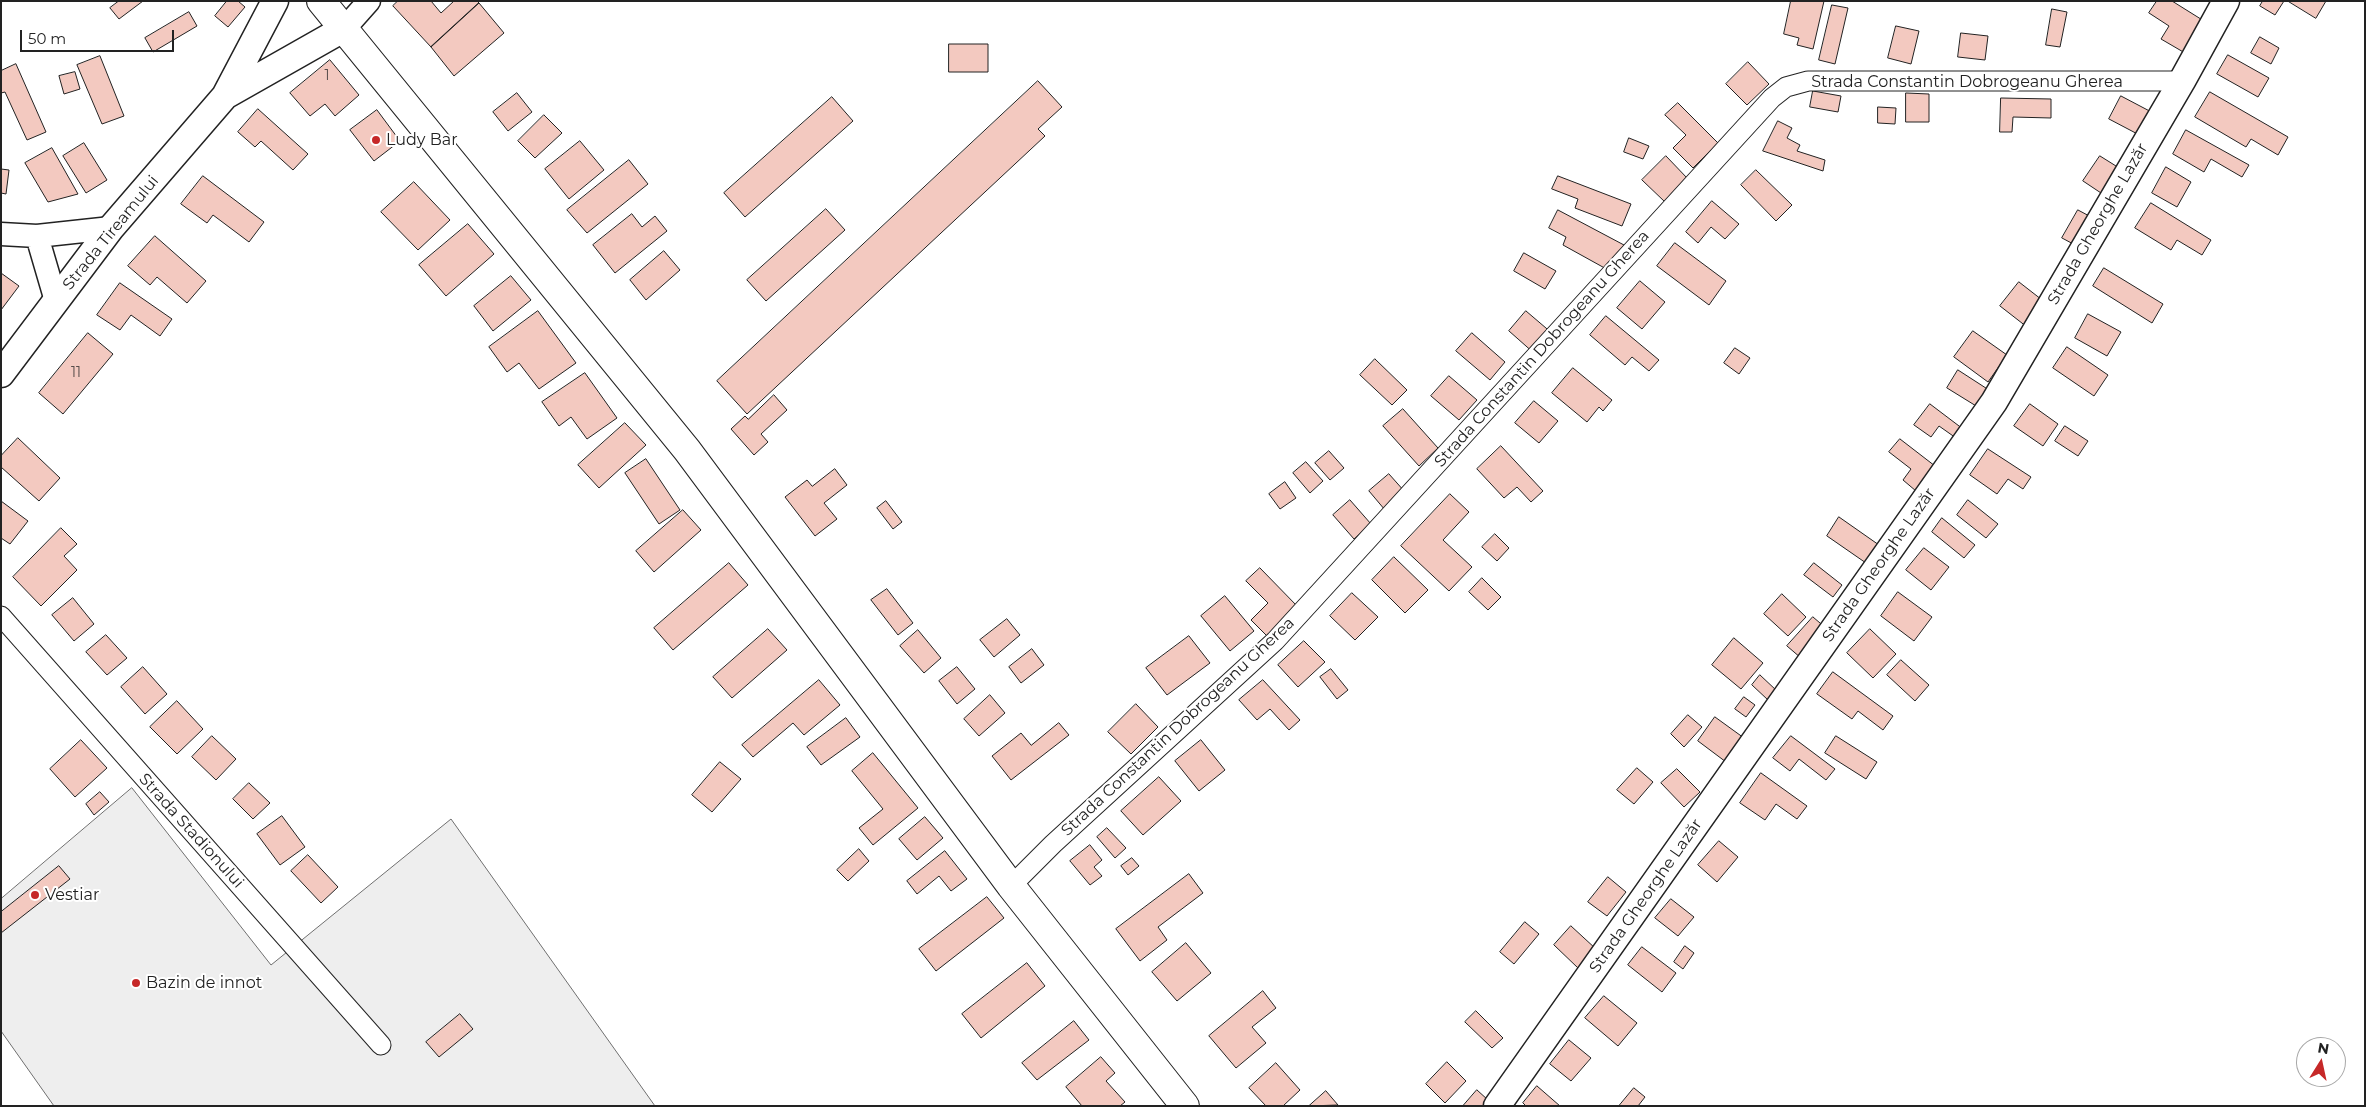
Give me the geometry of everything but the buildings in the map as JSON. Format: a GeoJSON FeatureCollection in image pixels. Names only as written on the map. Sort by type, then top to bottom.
{"type":"FeatureCollection","features":[{"type":"Feature","properties":{"kind":"main road","name":"Strada Tireamului"},"geometry":{"type":"LineString","coordinates":[[1,374],[111,228],[225,96],[275,1]]}},
{"type":"Feature","properties":{"kind":"main road"},"geometry":{"type":"LineString","coordinates":[[321,1],[345,28],[687,450],[1011,886],[1185,1106]]}},
{"type":"Feature","properties":{"kind":"main road","name":"Strada Gheorghe Lazăr"},"geometry":{"type":"LineString","coordinates":[[1497,1106],[1994,402],[2182,81],[2226,1]]}},
{"type":"Feature","properties":{"kind":"main road","name":"Strada Tireamului"},"geometry":{"type":"LineString","coordinates":[[225,96],[345,28]]}},
{"type":"Feature","properties":{"kind":"street"},"geometry":{"type":"LineString","coordinates":[[345,28],[370,1]]}},
{"type":"Feature","properties":{"kind":"street","name":"Strada Constantin Dobrogeanu Gherea"},"geometry":{"type":"LineString","coordinates":[[1011,886],[1053,844],[1275,641],[1772,98],[1786,86],[1808,81],[2182,81]]}},
{"type":"Feature","properties":{"kind":"street"},"geometry":{"type":"LineString","coordinates":[[1,234],[37,236],[111,228]]}},
{"type":"Feature","properties":{"kind":"street"},"geometry":{"type":"LineString","coordinates":[[37,236],[56,301]]}},
{"type":"Feature","properties":{"kind":"street","name":"Strada Stadionului"},"geometry":{"type":"LineString","coordinates":[[1,616],[381,1045]]}},
{"type":"Feature","properties":{"kind":"shaded area"},"geometry":{"type":"Polygon","coordinates":[[[132,788],[271,965],[451,819],[655,1106],[54,1106],[1,1031],[1,899],[132,788]]]}},
{"type":"Feature","properties":{"kind":"place","name":"Ludy Bar"},"geometry":{"type":"Point","coordinates":[376,140]}},
{"type":"Feature","properties":{"kind":"place","name":"Vestiar"},"geometry":{"type":"Point","coordinates":[35,895]}},
{"type":"Feature","properties":{"kind":"place","name":"Bazin de innot"},"geometry":{"type":"Point","coordinates":[136,983]}}]}
